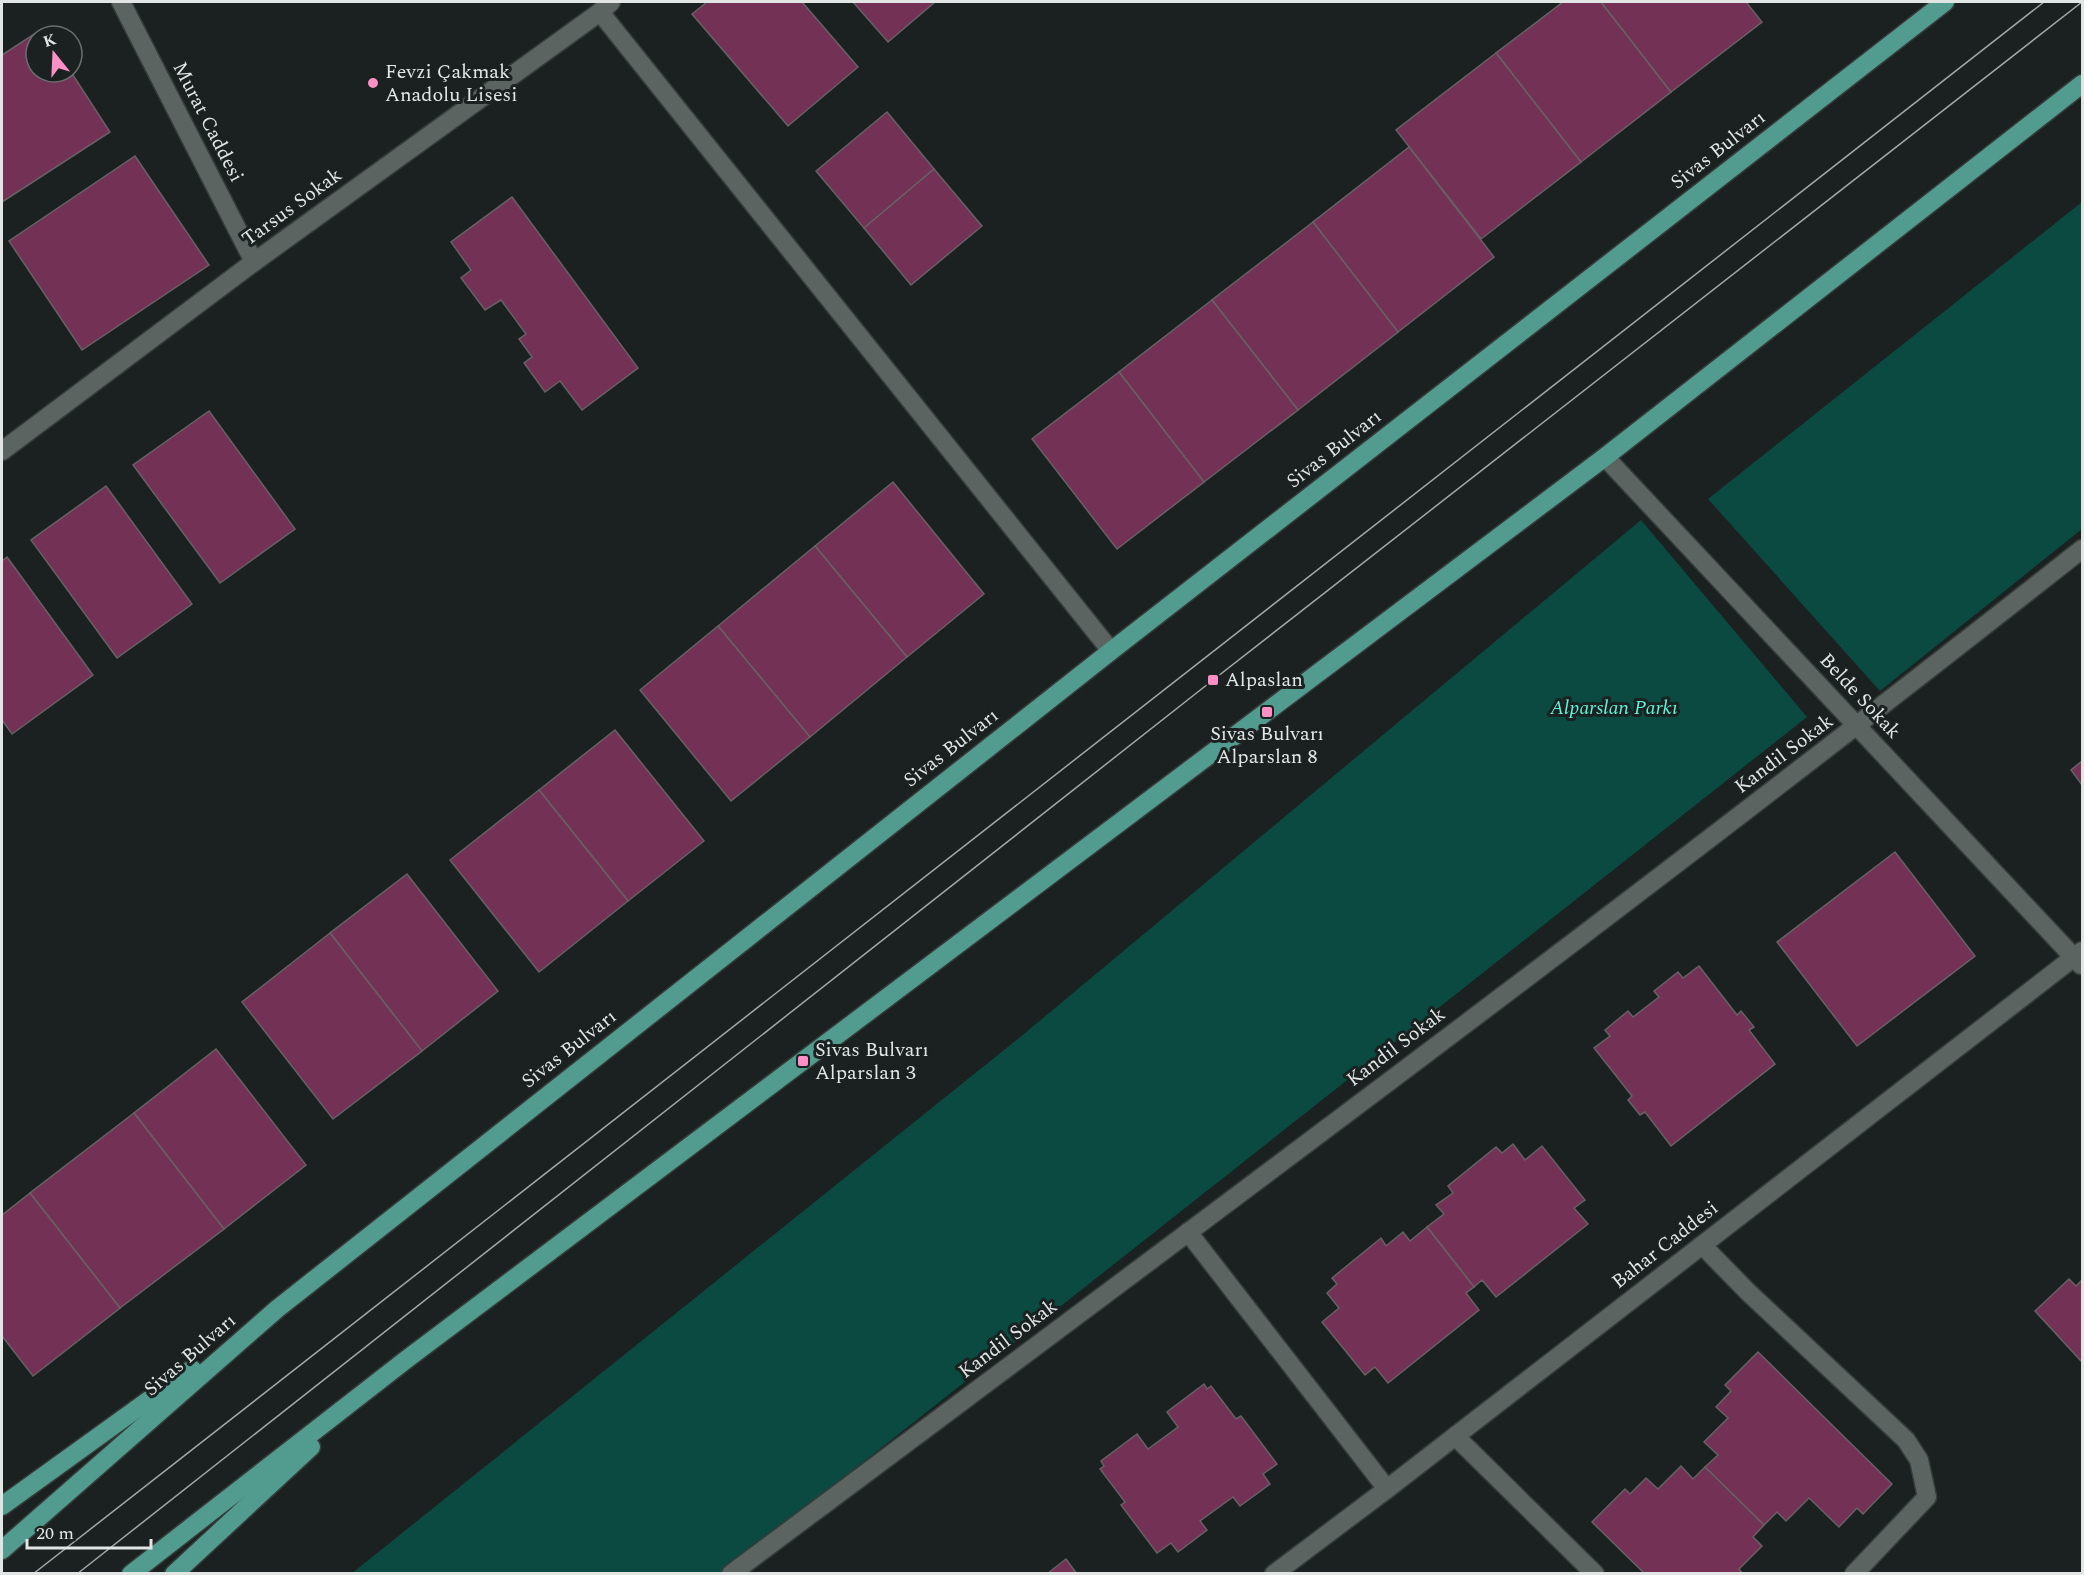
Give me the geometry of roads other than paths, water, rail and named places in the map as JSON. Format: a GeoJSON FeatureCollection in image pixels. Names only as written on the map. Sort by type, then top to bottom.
{"type":"FeatureCollection","features":[{"type":"Feature","properties":{"kind":"highway","name":"Sivas Bulvarı"},"geometry":{"type":"LineString","coordinates":[[2,1550],[277,1309],[1111,651],[1945,2]]}},
{"type":"Feature","properties":{"kind":"highway"},"geometry":{"type":"LineString","coordinates":[[131,1574],[407,1359],[1605,457],[2082,84]]}},
{"type":"Feature","properties":{"kind":"highway"},"geometry":{"type":"LineString","coordinates":[[2,1506],[277,1309]]}},
{"type":"Feature","properties":{"kind":"highway"},"geometry":{"type":"LineString","coordinates":[[174,1574],[407,1359]]}},
{"type":"Feature","properties":{"kind":"street","name":"Murat Caddesi"},"geometry":{"type":"LineString","coordinates":[[122,2],[254,262]]}},
{"type":"Feature","properties":{"kind":"street","name":"Tarsus Sokak"},"geometry":{"type":"LineString","coordinates":[[2,451],[254,262],[605,7]]}},
{"type":"Feature","properties":{"kind":"street"},"geometry":{"type":"LineString","coordinates":[[605,7],[1111,651]]}},
{"type":"Feature","properties":{"kind":"street","name":"Belde Sokak"},"geometry":{"type":"LineString","coordinates":[[1605,457],[1857,726],[2079,958]]}},
{"type":"Feature","properties":{"kind":"street","name":"Kandil Sokak"},"geometry":{"type":"LineString","coordinates":[[731,1574],[1857,726],[2082,549]]}},
{"type":"Feature","properties":{"kind":"street","name":"Bahar Caddesi"},"geometry":{"type":"LineString","coordinates":[[1274,1574],[2079,958]]}},
{"type":"Feature","properties":{"kind":"street"},"geometry":{"type":"LineString","coordinates":[[1188,1232],[1387,1489]]}},
{"type":"Feature","properties":{"kind":"street"},"geometry":{"type":"LineString","coordinates":[[1702,1245],[1748,1292],[1905,1440],[1919,1460],[1927,1497],[1854,1574]]}},
{"type":"Feature","properties":{"kind":"street"},"geometry":{"type":"LineString","coordinates":[[1455,1436],[1594,1574]]}},
{"type":"Feature","properties":{"kind":"tram line"},"geometry":{"type":"LineString","coordinates":[[33,1574],[2044,2]]}},
{"type":"Feature","properties":{"kind":"tram line"},"geometry":{"type":"LineString","coordinates":[[77,1574],[1213,680],[2082,2]]}},
{"type":"Feature","properties":{"kind":"place","name":"Fevzi Çakmak Anadolu Lisesi"},"geometry":{"type":"Point","coordinates":[373,83]}},
{"type":"Feature","properties":{"kind":"place","name":"Alpaslan"},"geometry":{"type":"Point","coordinates":[1213,680]}},
{"type":"Feature","properties":{"kind":"place","name":"Sivas Bulvarı Alparslan 8"},"geometry":{"type":"Point","coordinates":[1267,712]}},
{"type":"Feature","properties":{"kind":"place","name":"Sivas Bulvarı Alparslan 3"},"geometry":{"type":"Point","coordinates":[803,1061]}},
{"type":"Feature","properties":{"kind":"park label","name":"Alparslan Parkı"},"geometry":{"type":"Point","coordinates":[1614,708]}}]}
